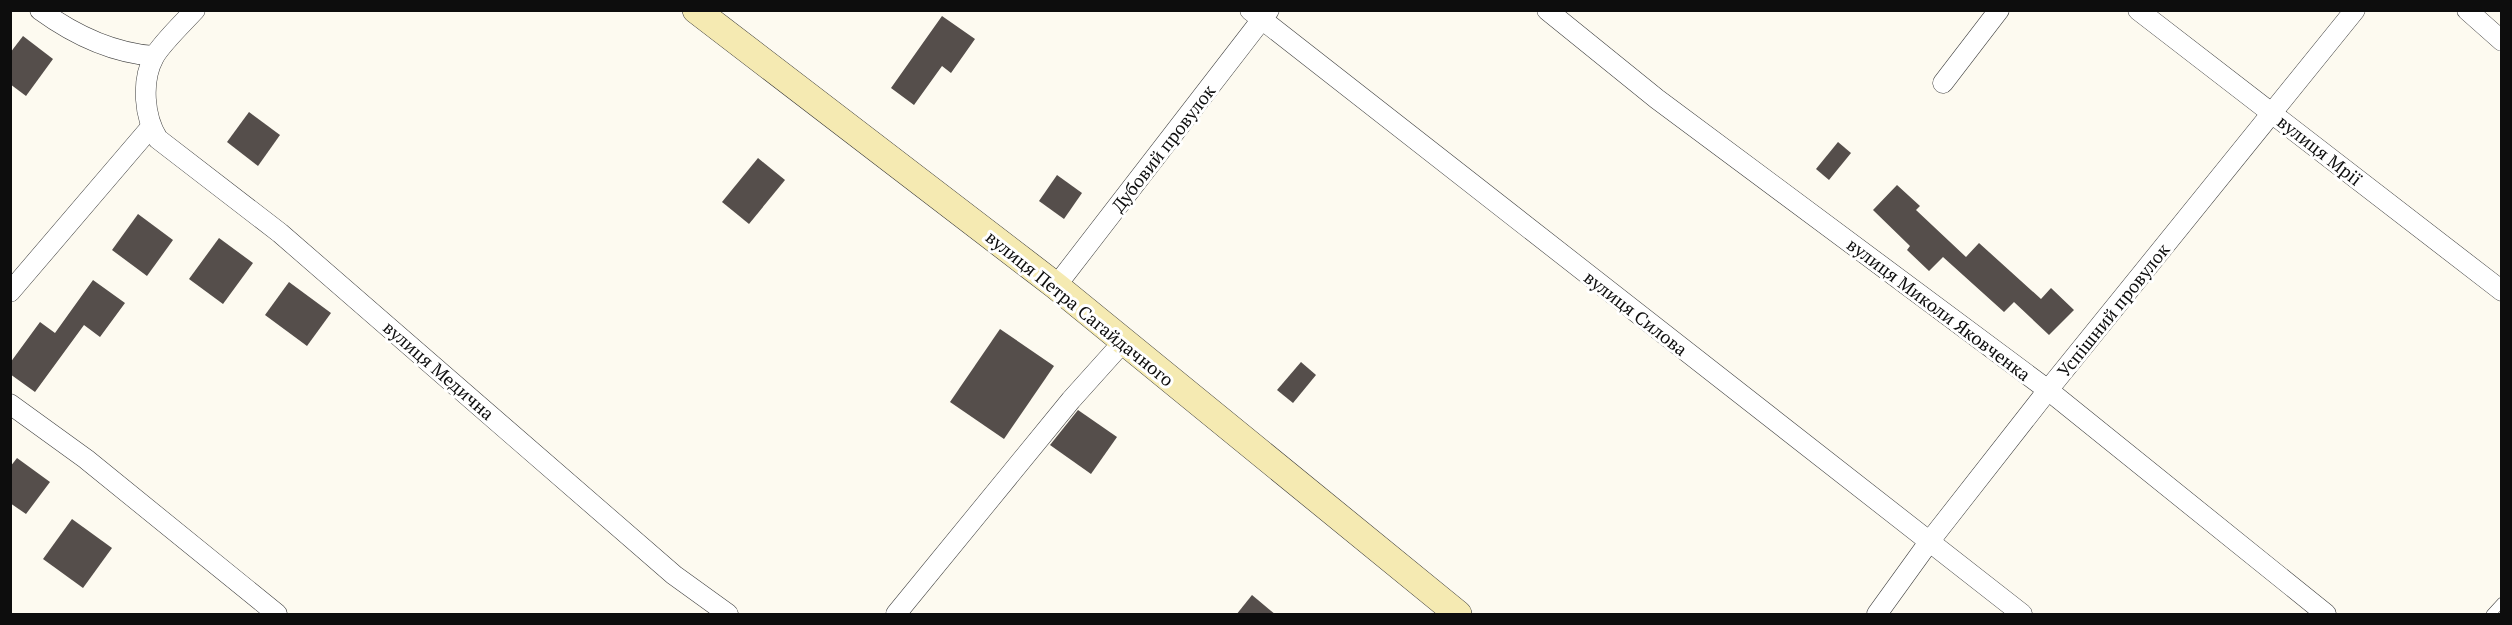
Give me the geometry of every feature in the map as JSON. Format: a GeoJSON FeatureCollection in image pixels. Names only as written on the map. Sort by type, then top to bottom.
{"type":"FeatureCollection","features":[{"type":"Feature","properties":{"kind":"street"},"geometry":{"type":"LineString","coordinates":[[40,10],[61,25],[110,47],[133,55],[154,56]]}},
{"type":"Feature","properties":{"kind":"street"},"geometry":{"type":"LineString","coordinates":[[10,292],[151,127],[146,99],[148,78],[154,56],[195,10]]}},
{"type":"Feature","properties":{"kind":"street","name":"вулиця Петра Сагайдачного"},"geometry":{"type":"LineString","coordinates":[[696,10],[1056,286],[1458,615]]}},
{"type":"Feature","properties":{"kind":"street","name":"вулиця Миколи Яковченка"},"geometry":{"type":"LineString","coordinates":[[1547,10],[1657,99],[2048,390],[2326,615]]}},
{"type":"Feature","properties":{"kind":"street"},"geometry":{"type":"LineString","coordinates":[[1943,83],[1999,10]]}},
{"type":"Feature","properties":{"kind":"street","name":"вулиця Мрії"},"geometry":{"type":"LineString","coordinates":[[2138,10],[2502,291]]}},
{"type":"Feature","properties":{"kind":"street","name":"Успішний провулок"},"geometry":{"type":"LineString","coordinates":[[1877,615],[1929,542],[2048,390],[2355,10]]}},
{"type":"Feature","properties":{"kind":"street"},"geometry":{"type":"LineString","coordinates":[[2467,10],[2502,41]]}},
{"type":"Feature","properties":{"kind":"street","name":"Дубовий провулок"},"geometry":{"type":"LineString","coordinates":[[1056,286],[1260,13]]}},
{"type":"Feature","properties":{"kind":"street","name":"вулиця Силова"},"geometry":{"type":"LineString","coordinates":[[1260,13],[2022,615]]}},
{"type":"Feature","properties":{"kind":"street","name":"вулиця Медична"},"geometry":{"type":"LineString","coordinates":[[151,127],[164,143],[280,233],[674,575],[728,615]]}},
{"type":"Feature","properties":{"kind":"street"},"geometry":{"type":"LineString","coordinates":[[896,615],[1071,400],[1124,341]]}},
{"type":"Feature","properties":{"kind":"street"},"geometry":{"type":"LineString","coordinates":[[10,404],[86,459],[278,615]]}},
{"type":"Feature","properties":{"kind":"lane"},"geometry":{"type":"LineString","coordinates":[[2491,615],[2502,602]]}},
{"type":"Feature","properties":{"kind":"building"},"geometry":{"type":"Polygon","coordinates":[[[942,16],[975,39],[951,73],[942,66],[914,105],[891,88],[942,16]]]}},
{"type":"Feature","properties":{"kind":"building"},"geometry":{"type":"Polygon","coordinates":[[[23,36],[53,59],[26,96],[10,84],[10,53],[23,36]]]}},
{"type":"Feature","properties":{"kind":"building"},"geometry":{"type":"Polygon","coordinates":[[[249,112],[280,135],[258,166],[227,142],[249,112]]]}},
{"type":"Feature","properties":{"kind":"building"},"geometry":{"type":"Polygon","coordinates":[[[1838,142],[1851,153],[1829,180],[1816,169],[1838,142]]]}},
{"type":"Feature","properties":{"kind":"building"},"geometry":{"type":"Polygon","coordinates":[[[758,158],[785,180],[749,224],[722,202],[758,158]]]}},
{"type":"Feature","properties":{"kind":"building"},"geometry":{"type":"Polygon","coordinates":[[[1057,175],[1082,193],[1064,219],[1039,201],[1057,175]]]}},
{"type":"Feature","properties":{"kind":"building"},"geometry":{"type":"Polygon","coordinates":[[[1897,185],[1920,206],[1916,210],[1966,257],[1979,243],[2041,299],[2051,288],[2074,310],[2049,335],[2014,302],[2004,312],[1943,257],[1929,271],[1907,250],[1910,246],[1873,210],[1897,185]]]}},
{"type":"Feature","properties":{"kind":"building"},"geometry":{"type":"Polygon","coordinates":[[[138,214],[173,240],[147,276],[112,250],[138,214]]]}},
{"type":"Feature","properties":{"kind":"building"},"geometry":{"type":"Polygon","coordinates":[[[219,238],[253,263],[223,304],[189,279],[219,238]]]}},
{"type":"Feature","properties":{"kind":"building"},"geometry":{"type":"Polygon","coordinates":[[[93,280],[125,303],[100,337],[84,325],[35,392],[10,374],[10,363],[40,322],[55,333],[93,280]]]}},
{"type":"Feature","properties":{"kind":"building"},"geometry":{"type":"Polygon","coordinates":[[[289,282],[331,313],[307,346],[265,315],[289,282]]]}},
{"type":"Feature","properties":{"kind":"building"},"geometry":{"type":"Polygon","coordinates":[[[1000,329],[1054,366],[1004,439],[950,402],[1000,329]]]}},
{"type":"Feature","properties":{"kind":"building"},"geometry":{"type":"Polygon","coordinates":[[[1301,362],[1316,375],[1293,403],[1277,390],[1301,362]]]}},
{"type":"Feature","properties":{"kind":"building"},"geometry":{"type":"Polygon","coordinates":[[[1078,410],[1117,437],[1091,474],[1050,445],[1078,410]]]}},
{"type":"Feature","properties":{"kind":"building"},"geometry":{"type":"Polygon","coordinates":[[[17,458],[50,482],[26,514],[10,503],[10,467],[17,458]]]}},
{"type":"Feature","properties":{"kind":"building"},"geometry":{"type":"Polygon","coordinates":[[[72,519],[112,548],[83,588],[43,559],[72,519]]]}},
{"type":"Feature","properties":{"kind":"building"},"geometry":{"type":"Polygon","coordinates":[[[1252,595],[1276,615],[1236,615],[1252,595]]]}}]}
